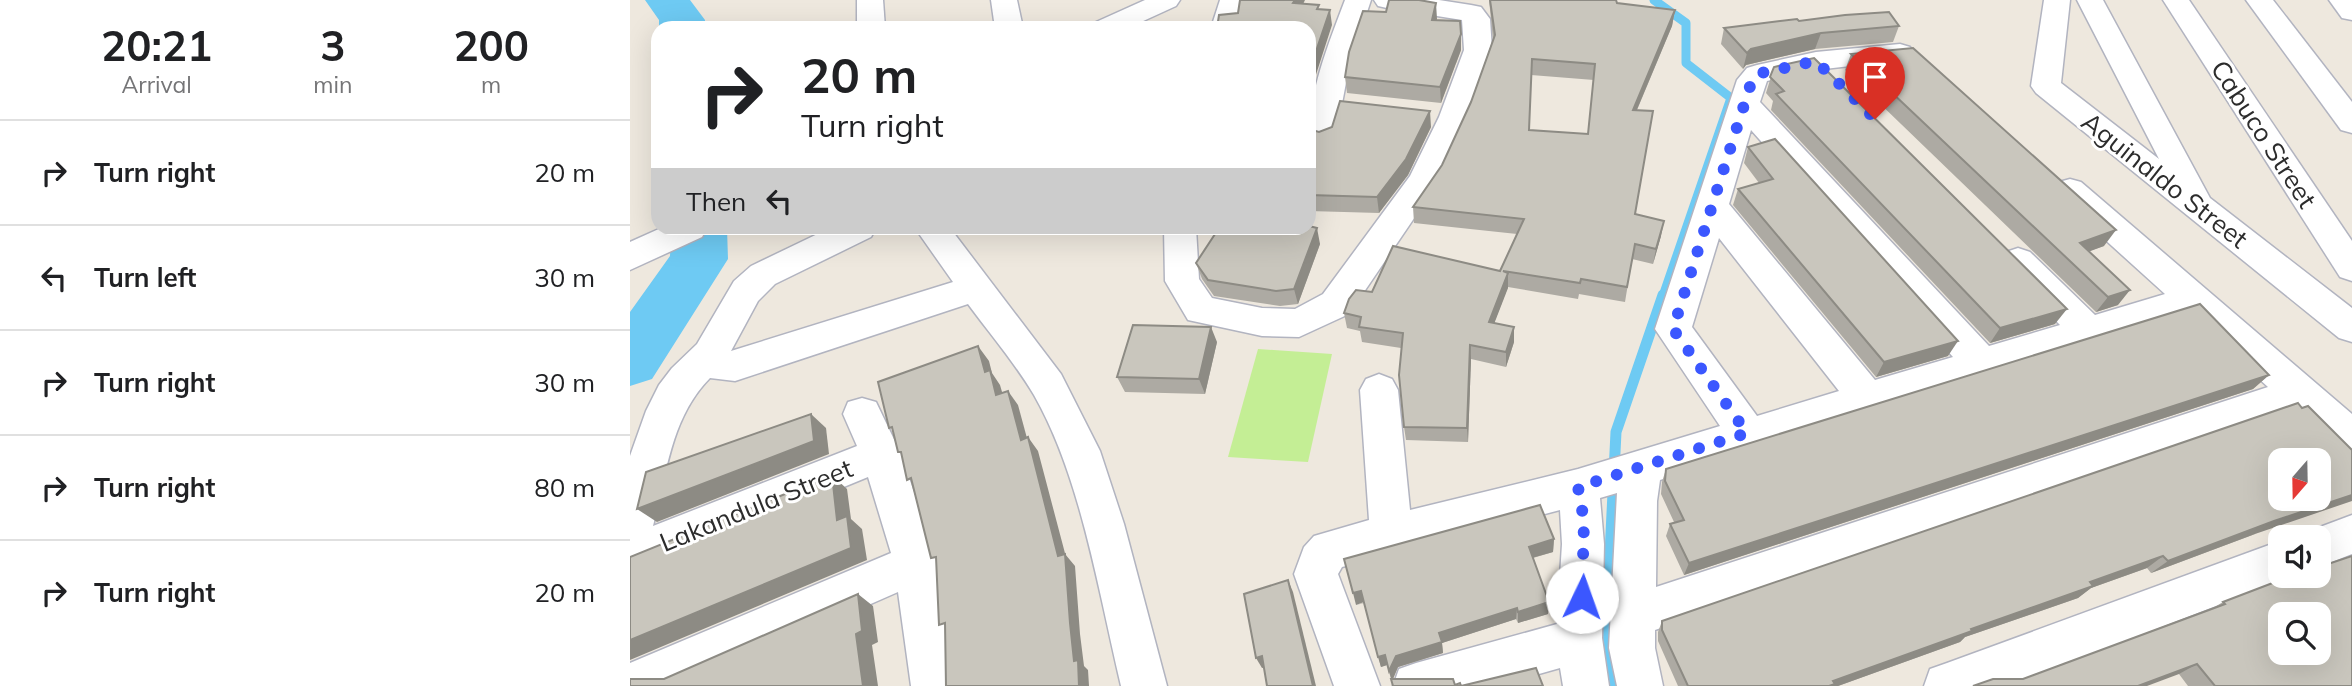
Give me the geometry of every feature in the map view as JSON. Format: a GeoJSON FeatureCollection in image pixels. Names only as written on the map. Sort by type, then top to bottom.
{"type":"FeatureCollection","features":[{"type":"Feature","properties":{"kind":"street"},"geometry":{"type":"LineString","coordinates":[[870,0],[872,21]]}},
{"type":"Feature","properties":{"kind":"street"},"geometry":{"type":"LineString","coordinates":[[1004,0],[1008,21]]}},
{"type":"Feature","properties":{"kind":"street"},"geometry":{"type":"LineString","coordinates":[[1121,21],[1167,0]]}},
{"type":"Feature","properties":{"kind":"street"},"geometry":{"type":"LineString","coordinates":[[1227,21],[1233,0]]}},
{"type":"Feature","properties":{"kind":"street"},"geometry":{"type":"LineString","coordinates":[[1327,116],[1335,67],[1358,0]]}},
{"type":"Feature","properties":{"kind":"street"},"geometry":{"type":"LineString","coordinates":[[1180,235],[1182,281],[1201,310],[1262,321],[1299,323],[1336,304],[1424,180],[1442,115],[1478,50],[1475,16],[1471,13],[1387,0]]}},
{"type":"Feature","properties":{"kind":"street","name":"Aguinaldo Street"},"geometry":{"type":"LineString","coordinates":[[2057,0],[2046,86],[2352,328]]}},
{"type":"Feature","properties":{"kind":"street"},"geometry":{"type":"LineString","coordinates":[[2090,0],[2201,209]]}},
{"type":"Feature","properties":{"kind":"street","name":"Cabuco Street"},"geometry":{"type":"LineString","coordinates":[[2176,0],[2352,268]]}},
{"type":"Feature","properties":{"kind":"street"},"geometry":{"type":"LineString","coordinates":[[2259,0],[2352,124]]}},
{"type":"Feature","properties":{"kind":"street"},"geometry":{"type":"LineString","coordinates":[[2342,0],[2352,12]]}},
{"type":"Feature","properties":{"kind":"street"},"geometry":{"type":"LineString","coordinates":[[1747,433],[1673,329],[1744,103],[1757,74],[1816,61],[1913,52],[1924,61]]}},
{"type":"Feature","properties":{"kind":"street"},"geometry":{"type":"LineString","coordinates":[[1816,61],[1845,90]]}},
{"type":"Feature","properties":{"kind":"street"},"geometry":{"type":"LineString","coordinates":[[1744,103],[1982,364]]}},
{"type":"Feature","properties":{"kind":"street"},"geometry":{"type":"LineString","coordinates":[[2048,171],[2352,438]]}},
{"type":"Feature","properties":{"kind":"street"},"geometry":{"type":"LineString","coordinates":[[1713,207],[1867,398]]}},
{"type":"Feature","properties":{"kind":"street"},"geometry":{"type":"LineString","coordinates":[[630,257],[674,235]]}},
{"type":"Feature","properties":{"kind":"street"},"geometry":{"type":"LineString","coordinates":[[630,533],[660,430],[673,396],[689,374],[710,355],[746,291],[763,275],[845,235]]}},
{"type":"Feature","properties":{"kind":"street"},"geometry":{"type":"LineString","coordinates":[[937,235],[1048,385],[1080,451],[1103,524],[1144,686]]}},
{"type":"Feature","properties":{"kind":"street"},"geometry":{"type":"LineString","coordinates":[[2001,244],[2089,331]]}},
{"type":"Feature","properties":{"kind":"street"},"geometry":{"type":"LineString","coordinates":[[710,355],[718,366],[735,366],[975,288]]}},
{"type":"Feature","properties":{"kind":"street"},"geometry":{"type":"LineString","coordinates":[[1357,686],[1316,574],[1319,561],[1329,550],[1612,476],[2194,299]]}},
{"type":"Feature","properties":{"kind":"street"},"geometry":{"type":"LineString","coordinates":[[1379,390],[1391,535]]}},
{"type":"Feature","properties":{"kind":"street"},"geometry":{"type":"LineString","coordinates":[[1634,616],[2300,392]]}},
{"type":"Feature","properties":{"kind":"street"},"geometry":{"type":"LineString","coordinates":[[862,414],[881,454],[916,563],[934,686]]}},
{"type":"Feature","properties":{"kind":"street","name":"Lakandula Street"},"geometry":{"type":"LineString","coordinates":[[630,555],[881,454]]}},
{"type":"Feature","properties":{"kind":"street"},"geometry":{"type":"LineString","coordinates":[[1612,476],[1636,501],[1632,648],[1640,686]]}},
{"type":"Feature","properties":{"kind":"street"},"geometry":{"type":"LineString","coordinates":[[1586,686],[1579,640],[1584,575],[1584,521],[1612,476]]}},
{"type":"Feature","properties":{"kind":"street"},"geometry":{"type":"LineString","coordinates":[[2331,542],[2352,534]]}},
{"type":"Feature","properties":{"kind":"street"},"geometry":{"type":"LineString","coordinates":[[630,686],[916,563]]}},
{"type":"Feature","properties":{"kind":"street"},"geometry":{"type":"LineString","coordinates":[[1947,686],[2268,566]]}},
{"type":"Feature","properties":{"kind":"street"},"geometry":{"type":"LineString","coordinates":[[1416,686],[1579,640]]}},
{"type":"Feature","properties":{"kind":"green space"},"geometry":{"type":"Polygon","coordinates":[[[1258,349],[1332,354],[1308,462],[1228,457],[1258,349]]]}},
{"type":"Feature","properties":{"kind":"building"},"geometry":{"type":"Polygon","coordinates":[[[1240,0],[1295,0],[1293,3],[1319,5],[1317,9],[1330,10],[1316,51],[1316,21],[1218,21],[1219,15],[1238,13],[1240,0]]]}},
{"type":"Feature","properties":{"kind":"building"},"geometry":{"type":"Polygon","coordinates":[[[1389,0],[1436,3],[1432,20],[1460,21],[1461,34],[1440,87],[1345,77],[1349,52],[1363,11],[1386,12],[1389,0]]]}},
{"type":"Feature","properties":{"kind":"building"},"geometry":{"type":"Polygon","coordinates":[[[1490,0],[1616,0],[1617,3],[1675,10],[1633,110],[1653,111],[1635,214],[1664,221],[1656,249],[1635,244],[1627,287],[1503,271],[1508,273],[1489,322],[1514,327],[1506,352],[1470,345],[1467,428],[1404,427],[1399,375],[1403,333],[1359,327],[1361,317],[1344,313],[1356,290],[1372,292],[1393,246],[1500,271],[1524,219],[1413,207],[1442,165],[1471,102],[1495,35],[1490,0]],[[1532,59],[1529,130],[1588,134],[1595,64],[1532,59]]]}},
{"type":"Feature","properties":{"kind":"building"},"geometry":{"type":"Polygon","coordinates":[[[1889,12],[1899,26],[1821,33],[1751,49],[1747,53],[1724,28],[1797,19],[1799,21],[1889,12]]]}},
{"type":"Feature","properties":{"kind":"building"},"geometry":{"type":"Polygon","coordinates":[[[1913,48],[2116,230],[2080,243],[2130,290],[2108,297],[1851,54],[1913,48]]]}},
{"type":"Feature","properties":{"kind":"building"},"geometry":{"type":"Polygon","coordinates":[[[1814,58],[2067,309],[2000,328],[1776,94],[1784,91],[1770,77],[1774,67],[1814,58]]]}},
{"type":"Feature","properties":{"kind":"building"},"geometry":{"type":"Polygon","coordinates":[[[1340,101],[1430,111],[1406,159],[1377,197],[1316,195],[1316,131],[1332,127],[1340,101]]]}},
{"type":"Feature","properties":{"kind":"building"},"geometry":{"type":"Polygon","coordinates":[[[1775,139],[1958,341],[1884,362],[1738,189],[1773,179],[1748,147],[1775,139]]]}},
{"type":"Feature","properties":{"kind":"building"},"geometry":{"type":"Polygon","coordinates":[[[1214,235],[1314,235],[1294,289],[1276,291],[1208,280],[1196,263],[1214,235]]]}},
{"type":"Feature","properties":{"kind":"building"},"geometry":{"type":"Polygon","coordinates":[[[2200,304],[2269,375],[1689,563],[1670,524],[1684,520],[1665,481],[1666,469],[2200,304]]]}},
{"type":"Feature","properties":{"kind":"building"},"geometry":{"type":"Polygon","coordinates":[[[1133,325],[1211,327],[1199,379],[1117,377],[1133,325]]]}},
{"type":"Feature","properties":{"kind":"building"},"geometry":{"type":"Polygon","coordinates":[[[978,346],[985,372],[990,370],[996,395],[1008,391],[1021,440],[1028,437],[1058,556],[1065,554],[1074,661],[1078,660],[1079,686],[946,686],[945,623],[939,625],[936,557],[931,558],[911,478],[907,480],[901,452],[898,452],[892,427],[889,428],[878,382],[978,346]]]}},
{"type":"Feature","properties":{"kind":"building"},"geometry":{"type":"Polygon","coordinates":[[[2298,403],[2302,408],[2308,406],[2352,450],[2352,495],[2331,502],[2331,448],[2268,448],[2268,511],[2304,511],[2168,561],[2163,556],[2090,582],[2093,586],[1833,681],[1835,684],[1829,686],[1688,686],[1662,630],[1662,621],[2298,403]]]}},
{"type":"Feature","properties":{"kind":"building"},"geometry":{"type":"Polygon","coordinates":[[[811,414],[814,441],[637,509],[646,472],[811,414]]]}},
{"type":"Feature","properties":{"kind":"building"},"geometry":{"type":"Polygon","coordinates":[[[832,475],[837,520],[847,516],[851,548],[630,640],[630,557],[832,475]]]}},
{"type":"Feature","properties":{"kind":"building"},"geometry":{"type":"Polygon","coordinates":[[[1540,505],[1554,539],[1529,547],[1549,602],[1518,612],[1517,608],[1439,633],[1442,642],[1396,656],[1389,671],[1385,655],[1378,657],[1361,591],[1353,593],[1344,559],[1540,505]]]}},
{"type":"Feature","properties":{"kind":"building"},"geometry":{"type":"Polygon","coordinates":[[[2352,556],[2352,686],[2215,686],[2197,664],[2138,686],[1973,686],[1993,679],[2023,679],[2225,604],[2223,602],[2268,585],[2268,588],[2331,588],[2331,563],[2352,556]]]}},
{"type":"Feature","properties":{"kind":"building"},"geometry":{"type":"Polygon","coordinates":[[[1288,580],[1313,686],[1267,686],[1262,656],[1256,658],[1244,594],[1288,580]]]}},
{"type":"Feature","properties":{"kind":"building"},"geometry":{"type":"Polygon","coordinates":[[[858,594],[862,631],[856,634],[863,686],[630,686],[630,679],[664,679],[858,594]]]}},
{"type":"Feature","properties":{"kind":"building"},"geometry":{"type":"Polygon","coordinates":[[[1536,668],[1543,686],[1461,686],[1536,668]]]}},
{"type":"Feature","properties":{"kind":"building"},"geometry":{"type":"Polygon","coordinates":[[[1391,679],[1453,679],[1455,685],[1460,683],[1461,686],[1393,686],[1391,679]]]}},
{"type":"Feature","properties":{"kind":"waterway"},"geometry":{"type":"LineString","coordinates":[[667,0],[682,21]]}},
{"type":"Feature","properties":{"kind":"waterway"},"geometry":{"type":"LineString","coordinates":[[1654,0],[1686,23],[1686,63],[1731,98],[1663,296]]}},
{"type":"Feature","properties":{"kind":"waterway"},"geometry":{"type":"LineString","coordinates":[[630,361],[699,259],[699,235]]}},
{"type":"Feature","properties":{"kind":"waterway"},"geometry":{"type":"LineString","coordinates":[[1611,686],[1605,655],[1616,432],[1663,295]]}},
{"type":"Feature","properties":{"kind":"route"},"geometry":{"type":"LineString","coordinates":[[1582,597],[1584,521],[1578,487],[1747,433],[1673,329],[1752,80],[1757,74],[1816,61],[1875,119]]}}]}
